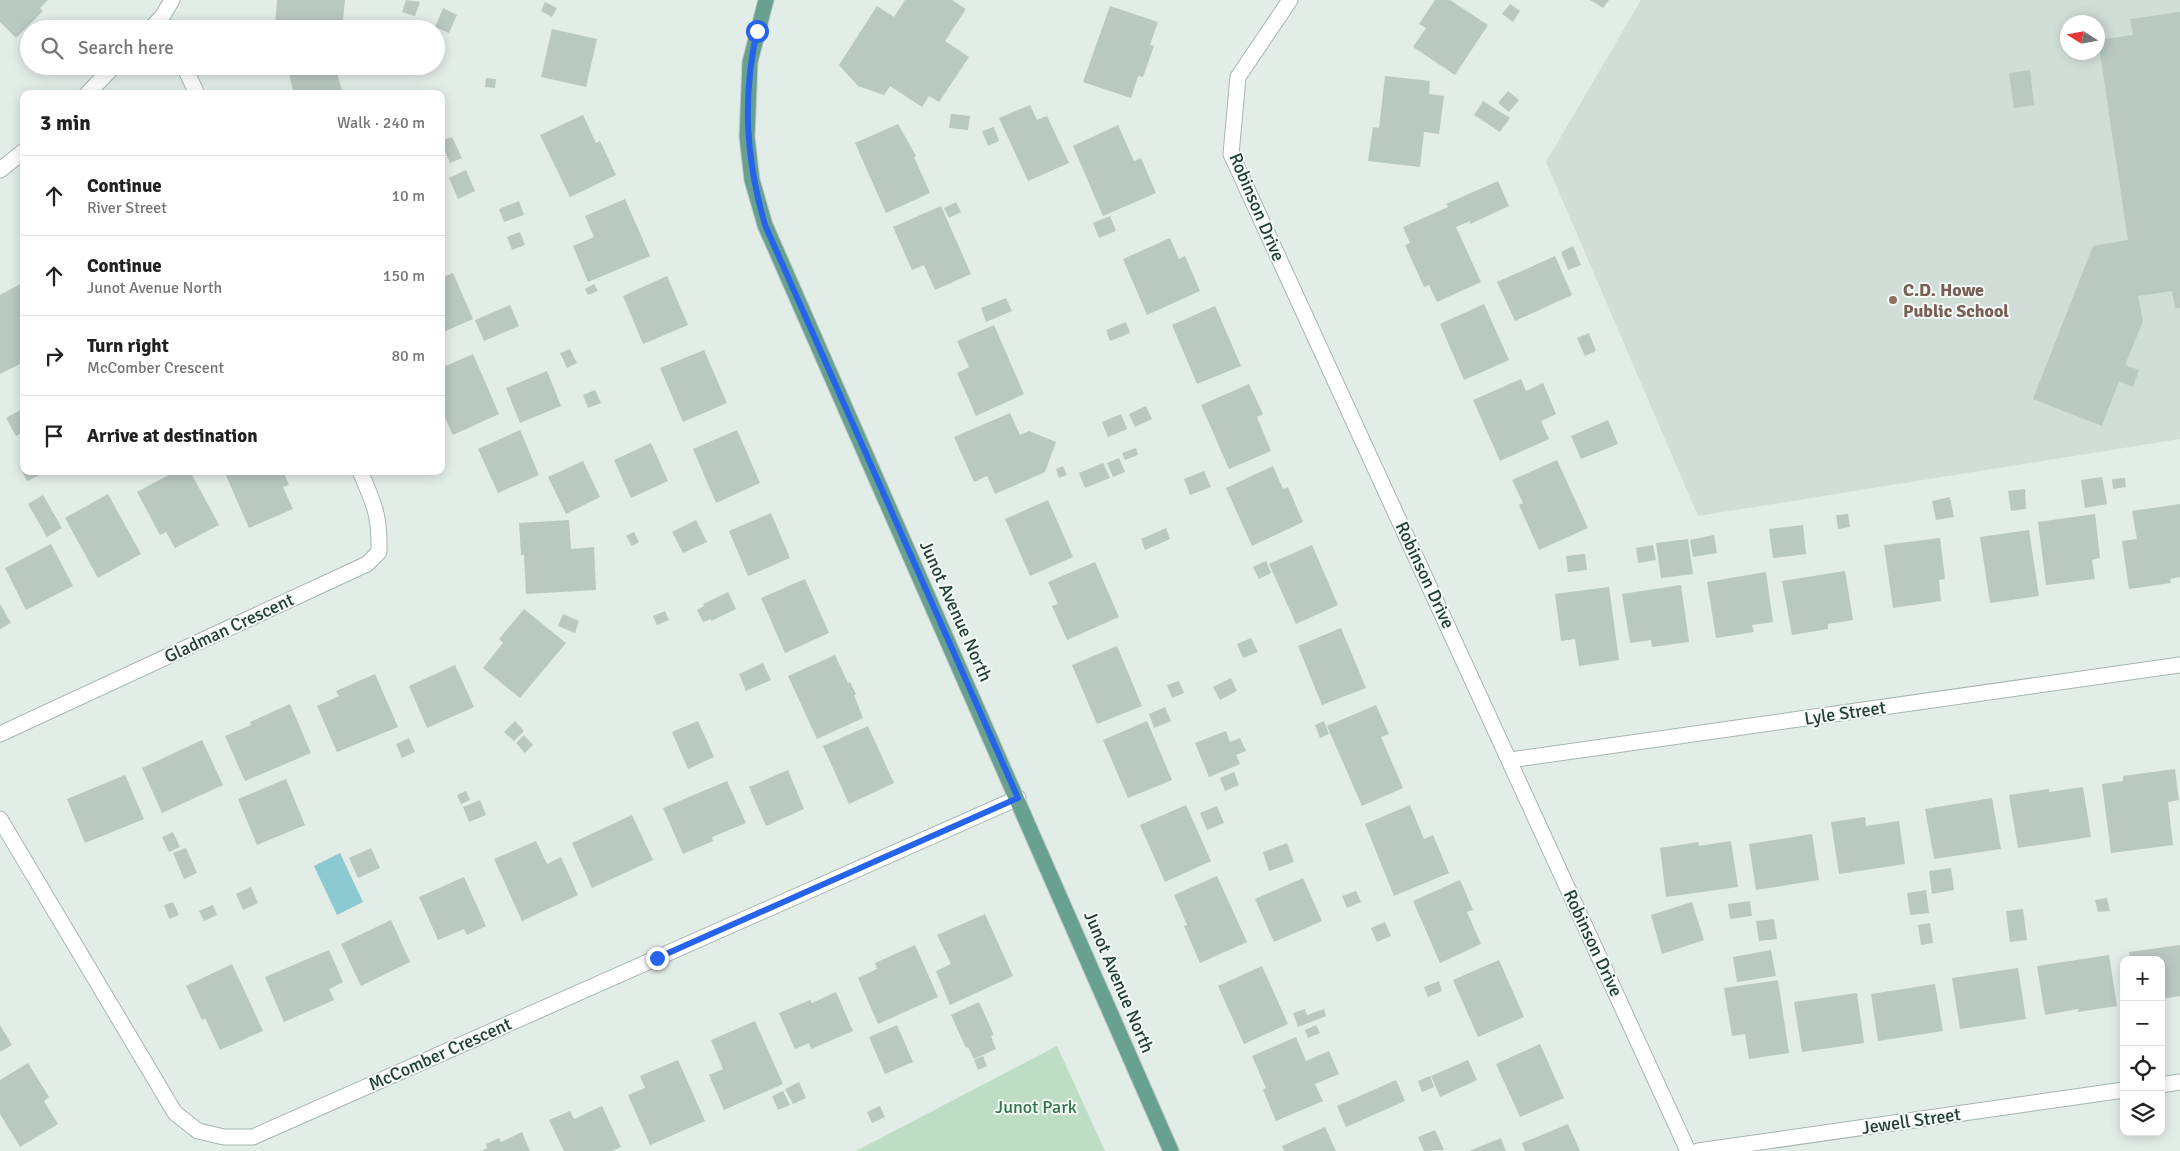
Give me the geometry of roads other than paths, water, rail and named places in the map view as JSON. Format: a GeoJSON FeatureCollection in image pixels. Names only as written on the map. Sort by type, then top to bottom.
{"type":"FeatureCollection","features":[{"type":"Feature","properties":{"kind":"main road","name":"Junot Avenue North"},"geometry":{"type":"LineString","coordinates":[[766,0],[750,62],[747,137],[752,180],[765,225],[1018,798],[1171,1151]]}},
{"type":"Feature","properties":{"kind":"street"},"geometry":{"type":"LineString","coordinates":[[165,20],[172,0]]}},
{"type":"Feature","properties":{"kind":"street","name":"Robinson Drive"},"geometry":{"type":"LineString","coordinates":[[1290,0],[1238,77],[1231,154],[1688,1151]]}},
{"type":"Feature","properties":{"kind":"street"},"geometry":{"type":"LineString","coordinates":[[91,90],[105,75]]}},
{"type":"Feature","properties":{"kind":"street"},"geometry":{"type":"LineString","coordinates":[[188,75],[195,90]]}},
{"type":"Feature","properties":{"kind":"street"},"geometry":{"type":"LineString","coordinates":[[0,170],[20,154]]}},
{"type":"Feature","properties":{"kind":"street","name":"Gladman Crescent"},"geometry":{"type":"LineString","coordinates":[[0,734],[367,564],[379,552],[380,530],[376,508],[362,475]]}},
{"type":"Feature","properties":{"kind":"street","name":"Lyle Street"},"geometry":{"type":"LineString","coordinates":[[1510,760],[2180,665]]}},
{"type":"Feature","properties":{"kind":"street","name":"McComber Crescent"},"geometry":{"type":"LineString","coordinates":[[0,819],[175,1113],[198,1131],[224,1138],[254,1137],[1018,798]]}},
{"type":"Feature","properties":{"kind":"street"},"geometry":{"type":"LineString","coordinates":[[2165,1084],[2180,1082]]}},
{"type":"Feature","properties":{"kind":"street","name":"Jewell Street"},"geometry":{"type":"LineString","coordinates":[[1698,1151],[2120,1091]]}},
{"type":"Feature","properties":{"kind":"water"},"geometry":{"type":"Polygon","coordinates":[[[340,853],[363,902],[337,915],[314,866],[340,853]]]}},
{"type":"Feature","properties":{"kind":"place","name":"C.D. Howe Public School"},"geometry":{"type":"Point","coordinates":[1893,300]}},
{"type":"Feature","properties":{"kind":"park label","name":"Junot Park"},"geometry":{"type":"Point","coordinates":[1036,1107]}}]}
